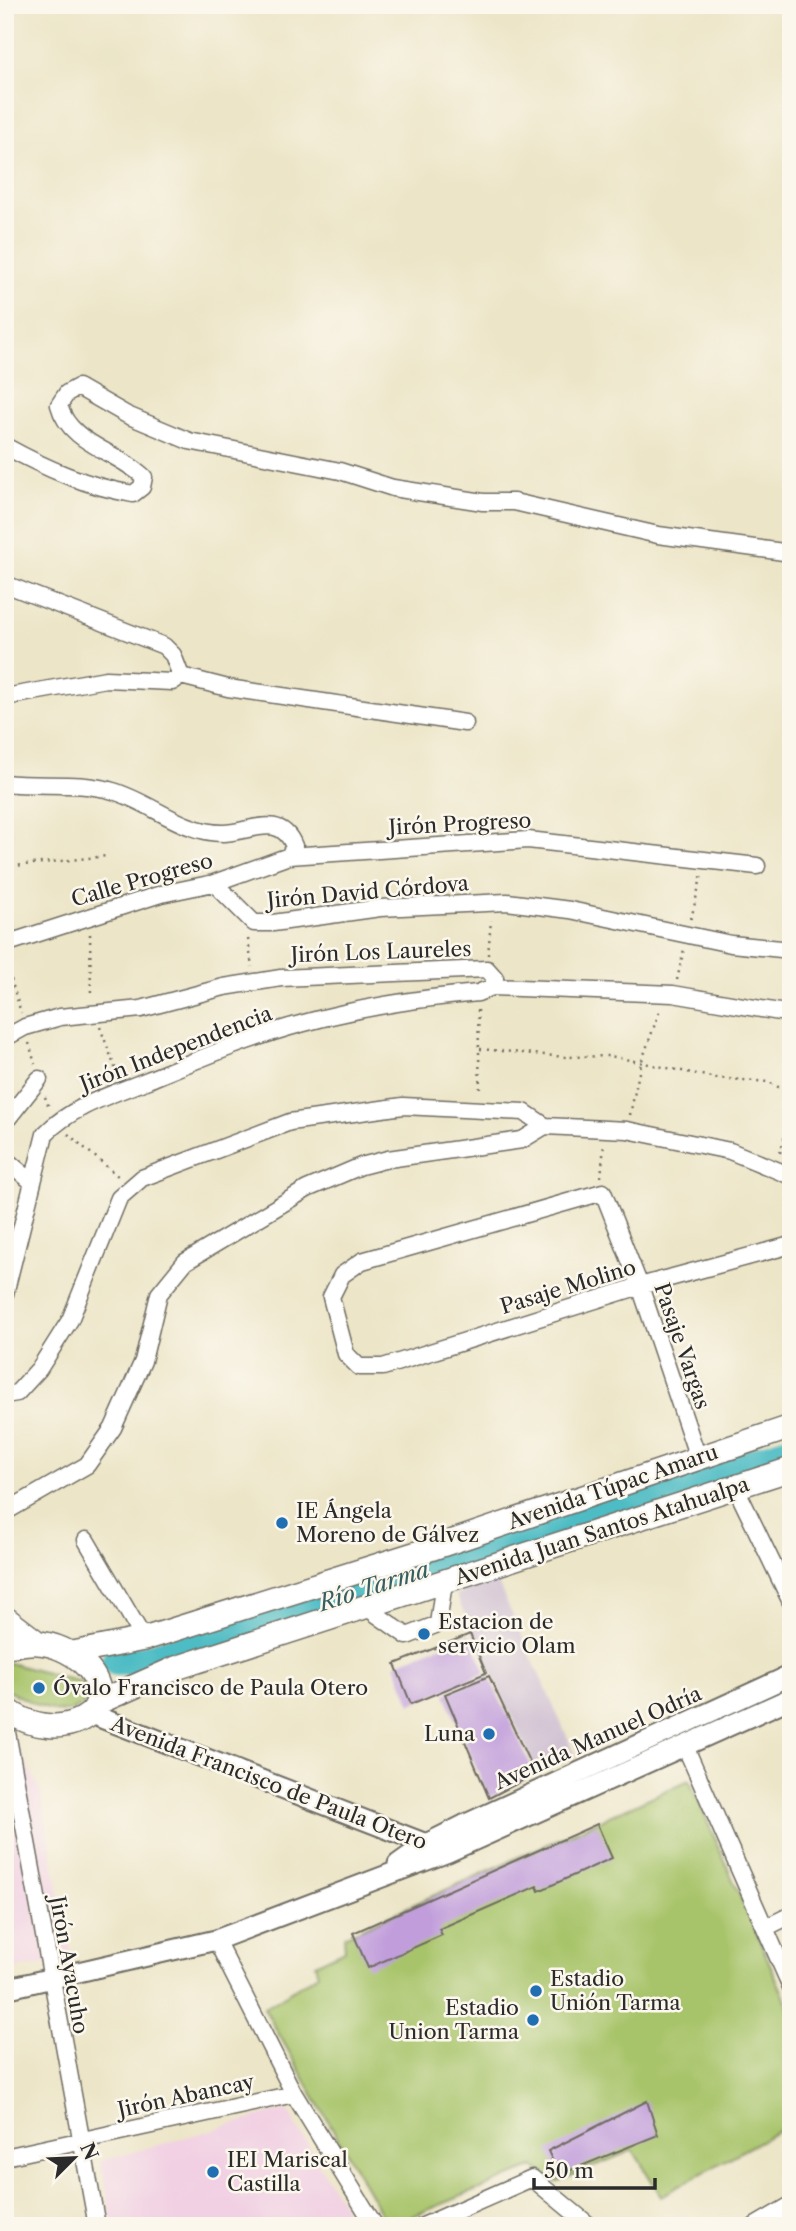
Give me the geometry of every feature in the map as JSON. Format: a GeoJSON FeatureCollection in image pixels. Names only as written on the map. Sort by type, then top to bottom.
{"type":"FeatureCollection","features":[{"type":"Feature","properties":{"kind":"highway","name":"Avenida Túpac Amaru"},"geometry":{"type":"LineString","coordinates":[[72,1653],[144,1639],[421,1552],[791,1427]]}},
{"type":"Feature","properties":{"kind":"highway","name":"Avenida Juan Santos Atahualpa"},"geometry":{"type":"LineString","coordinates":[[94,1709],[176,1668],[791,1469]]}},
{"type":"Feature","properties":{"kind":"highway"},"geometry":{"type":"LineString","coordinates":[[5,1618],[38,1643],[72,1653],[99,1685],[94,1709],[64,1727],[44,1727],[8,1710]]}},
{"type":"Feature","properties":{"kind":"highway"},"geometry":{"type":"LineString","coordinates":[[5,1646],[38,1643]]}},
{"type":"Feature","properties":{"kind":"main road","name":"Avenida Manuel Odría"},"geometry":{"type":"LineString","coordinates":[[378,1878],[426,1844],[791,1675]]}},
{"type":"Feature","properties":{"kind":"main road","name":"Avenida Manuel Odría"},"geometry":{"type":"LineString","coordinates":[[378,1878],[448,1852],[791,1698]]}},
{"type":"Feature","properties":{"kind":"main road","name":"Avenida Francisco de Paula Otero"},"geometry":{"type":"LineString","coordinates":[[94,1709],[448,1852]]}},
{"type":"Feature","properties":{"kind":"main road"},"geometry":{"type":"LineString","coordinates":[[601,1761],[610,1780]]}},
{"type":"Feature","properties":{"kind":"main road"},"geometry":{"type":"LineString","coordinates":[[5,1989],[216,1940],[378,1878]]}},
{"type":"Feature","properties":{"kind":"street"},"geometry":{"type":"LineString","coordinates":[[5,446],[46,468],[99,488],[133,494],[142,487],[144,477],[131,464],[102,451],[63,420],[59,405],[67,393],[78,387],[127,415],[190,441],[340,471],[393,488],[483,502],[514,502],[658,535],[791,553]]}},
{"type":"Feature","properties":{"kind":"street"},"geometry":{"type":"LineString","coordinates":[[5,584],[164,646],[173,655],[181,676]]}},
{"type":"Feature","properties":{"kind":"street"},"geometry":{"type":"LineString","coordinates":[[5,698],[106,679],[173,682],[181,676]]}},
{"type":"Feature","properties":{"kind":"street"},"geometry":{"type":"LineString","coordinates":[[181,676],[229,688],[465,723]]}},
{"type":"Feature","properties":{"kind":"street"},"geometry":{"type":"LineString","coordinates":[[5,783],[94,787],[116,792],[200,830],[225,833],[267,825],[281,828],[290,836],[293,846],[289,856]]}},
{"type":"Feature","properties":{"kind":"street","name":"Jirón Progreso"},"geometry":{"type":"LineString","coordinates":[[289,856],[528,840],[757,866]]}},
{"type":"Feature","properties":{"kind":"street","name":"Calle Progreso"},"geometry":{"type":"LineString","coordinates":[[5,944],[90,915],[214,883],[289,856]]}},
{"type":"Feature","properties":{"kind":"street","name":"Jirón David Córdova"},"geometry":{"type":"LineString","coordinates":[[214,883],[254,923],[273,923],[380,908],[492,903],[570,910],[731,944],[791,950]]}},
{"type":"Feature","properties":{"kind":"street","name":"Jirón Los Laureles"},"geometry":{"type":"LineString","coordinates":[[5,1038],[46,1021],[94,1012],[141,1009],[281,978],[487,969],[495,978],[485,990]]}},
{"type":"Feature","properties":{"kind":"street"},"geometry":{"type":"LineString","coordinates":[[485,990],[666,994],[791,1014]]}},
{"type":"Feature","properties":{"kind":"street","name":"Jirón Independencia"},"geometry":{"type":"LineString","coordinates":[[5,1294],[45,1134],[68,1114],[123,1090],[306,1022],[485,990]]}},
{"type":"Feature","properties":{"kind":"street"},"geometry":{"type":"LineString","coordinates":[[5,1122],[39,1079]]}},
{"type":"Feature","properties":{"kind":"street"},"geometry":{"type":"LineString","coordinates":[[5,1395],[17,1393],[39,1369],[71,1320],[119,1198],[142,1178],[290,1122],[404,1106],[524,1112],[545,1126],[627,1130],[730,1151],[791,1176]]}},
{"type":"Feature","properties":{"kind":"street"},"geometry":{"type":"LineString","coordinates":[[5,1512],[87,1465],[113,1428],[144,1361],[159,1294],[185,1262],[307,1189],[361,1166],[388,1159],[522,1140],[545,1126]]}},
{"type":"Feature","properties":{"kind":"street"},"geometry":{"type":"LineString","coordinates":[[5,1159],[32,1182]]}},
{"type":"Feature","properties":{"kind":"street","name":"Pasaje Vargas"},"geometry":{"type":"LineString","coordinates":[[603,1192],[640,1286],[698,1458]]}},
{"type":"Feature","properties":{"kind":"street","name":"Pasaje Molino"},"geometry":{"type":"LineString","coordinates":[[603,1192],[362,1261],[342,1275],[331,1297],[346,1354],[359,1367],[383,1367],[640,1286],[791,1245]]}},
{"type":"Feature","properties":{"kind":"street"},"geometry":{"type":"LineString","coordinates":[[736,1488],[791,1602]]}},
{"type":"Feature","properties":{"kind":"street"},"geometry":{"type":"LineString","coordinates":[[86,1540],[144,1639]]}},
{"type":"Feature","properties":{"kind":"street"},"geometry":{"type":"LineString","coordinates":[[366,1607],[407,1636],[438,1624],[444,1582]]}},
{"type":"Feature","properties":{"kind":"street","name":"Jirón Ayacuho"},"geometry":{"type":"LineString","coordinates":[[8,1710],[7,1740],[97,2226]]}},
{"type":"Feature","properties":{"kind":"street"},"geometry":{"type":"LineString","coordinates":[[685,1746],[791,1987]]}},
{"type":"Feature","properties":{"kind":"street"},"geometry":{"type":"LineString","coordinates":[[765,1928],[791,1915]]}},
{"type":"Feature","properties":{"kind":"street"},"geometry":{"type":"LineString","coordinates":[[216,1940],[294,2094],[375,2226]]}},
{"type":"Feature","properties":{"kind":"street","name":"Jirón Abancay"},"geometry":{"type":"LineString","coordinates":[[5,2157],[294,2094]]}},
{"type":"Feature","properties":{"kind":"street"},"geometry":{"type":"LineString","coordinates":[[423,2226],[532,2178],[590,2226]]}},
{"type":"Feature","properties":{"kind":"street"},"geometry":{"type":"LineString","coordinates":[[754,2226],[791,2204]]}},
{"type":"Feature","properties":{"kind":"path"},"geometry":{"type":"LineString","coordinates":[[5,867],[107,856]]}},
{"type":"Feature","properties":{"kind":"path"},"geometry":{"type":"LineString","coordinates":[[487,969],[492,903]]}},
{"type":"Feature","properties":{"kind":"path"},"geometry":{"type":"LineString","coordinates":[[90,915],[90,996],[123,1090]]}},
{"type":"Feature","properties":{"kind":"path"},"geometry":{"type":"LineString","coordinates":[[254,923],[247,942],[256,982]]}},
{"type":"Feature","properties":{"kind":"path"},"geometry":{"type":"LineString","coordinates":[[480,1110],[480,1049],[485,990]]}},
{"type":"Feature","properties":{"kind":"path"},"geometry":{"type":"LineString","coordinates":[[627,1130],[641,1063],[666,994]]}},
{"type":"Feature","properties":{"kind":"path"},"geometry":{"type":"LineString","coordinates":[[480,1049],[566,1057],[610,1056],[716,1079],[769,1082],[791,1094]]}},
{"type":"Feature","properties":{"kind":"path"},"geometry":{"type":"LineString","coordinates":[[775,1169],[791,1114]]}},
{"type":"Feature","properties":{"kind":"path"},"geometry":{"type":"LineString","coordinates":[[603,1192],[600,1168],[607,1128]]}},
{"type":"Feature","properties":{"kind":"shaded area"},"geometry":{"type":"Polygon","coordinates":[[[497,1581],[576,1756],[538,1773],[456,1595],[497,1581]]]}},
{"type":"Feature","properties":{"kind":"shaded area"},"geometry":{"type":"Polygon","coordinates":[[[5,1721],[40,1790],[72,1959],[5,1971],[5,1721]]]}},
{"type":"Feature","properties":{"kind":"shaded area"},"geometry":{"type":"Polygon","coordinates":[[[287,2109],[355,2226],[113,2226],[101,2161],[287,2109]]]}},
{"type":"Feature","properties":{"kind":"green space"},"geometry":{"type":"Polygon","coordinates":[[[5,1662],[88,1684],[89,1699],[69,1711],[38,1705],[5,1690],[5,1662]]]}},
{"type":"Feature","properties":{"kind":"green space","name":"Estadio Unión Tarma"},"geometry":{"type":"Polygon","coordinates":[[[689,1780],[791,2012],[791,2124],[661,2196],[633,2150],[556,2182],[534,2167],[388,2226],[264,2008],[318,1974],[315,1964],[345,1950],[344,1936],[689,1780]]]}},
{"type":"Feature","properties":{"kind":"building"},"geometry":{"type":"Polygon","coordinates":[[[470,1634],[486,1673],[411,1704],[395,1664],[470,1634]]]}},
{"type":"Feature","properties":{"kind":"building","name":"Luna"},"geometry":{"type":"Polygon","coordinates":[[[489,1676],[535,1774],[489,1798],[445,1694],[489,1676]]]}},
{"type":"Feature","properties":{"kind":"building"},"geometry":{"type":"Polygon","coordinates":[[[597,1824],[612,1858],[539,1891],[537,1886],[439,1929],[442,1935],[368,1968],[353,1933],[597,1824]]]}},
{"type":"Feature","properties":{"kind":"building"},"geometry":{"type":"Polygon","coordinates":[[[647,2101],[658,2135],[559,2175],[548,2151],[647,2101]]]}},
{"type":"Feature","properties":{"kind":"waterway","name":"Río Tarma"},"geometry":{"type":"LineString","coordinates":[[116,1661],[139,1661],[196,1644],[791,1450]]}},
{"type":"Feature","properties":{"kind":"place","name":"IE Ángela Moreno de Gálvez"},"geometry":{"type":"Point","coordinates":[282,1523]}},
{"type":"Feature","properties":{"kind":"place","name":"Estacion de servicio Olam"},"geometry":{"type":"Point","coordinates":[424,1634]}},
{"type":"Feature","properties":{"kind":"place","name":"Óvalo Francisco de Paula Otero"},"geometry":{"type":"Point","coordinates":[39,1688]}},
{"type":"Feature","properties":{"kind":"place","name":"Luna"},"geometry":{"type":"Point","coordinates":[489,1734]}},
{"type":"Feature","properties":{"kind":"place","name":"Estadio Unión Tarma"},"geometry":{"type":"Point","coordinates":[536,1991]}},
{"type":"Feature","properties":{"kind":"place","name":"Estadio Union Tarma"},"geometry":{"type":"Point","coordinates":[533,2020]}},
{"type":"Feature","properties":{"kind":"place","name":"IEI Mariscal Castilla"},"geometry":{"type":"Point","coordinates":[213,2172]}}]}
